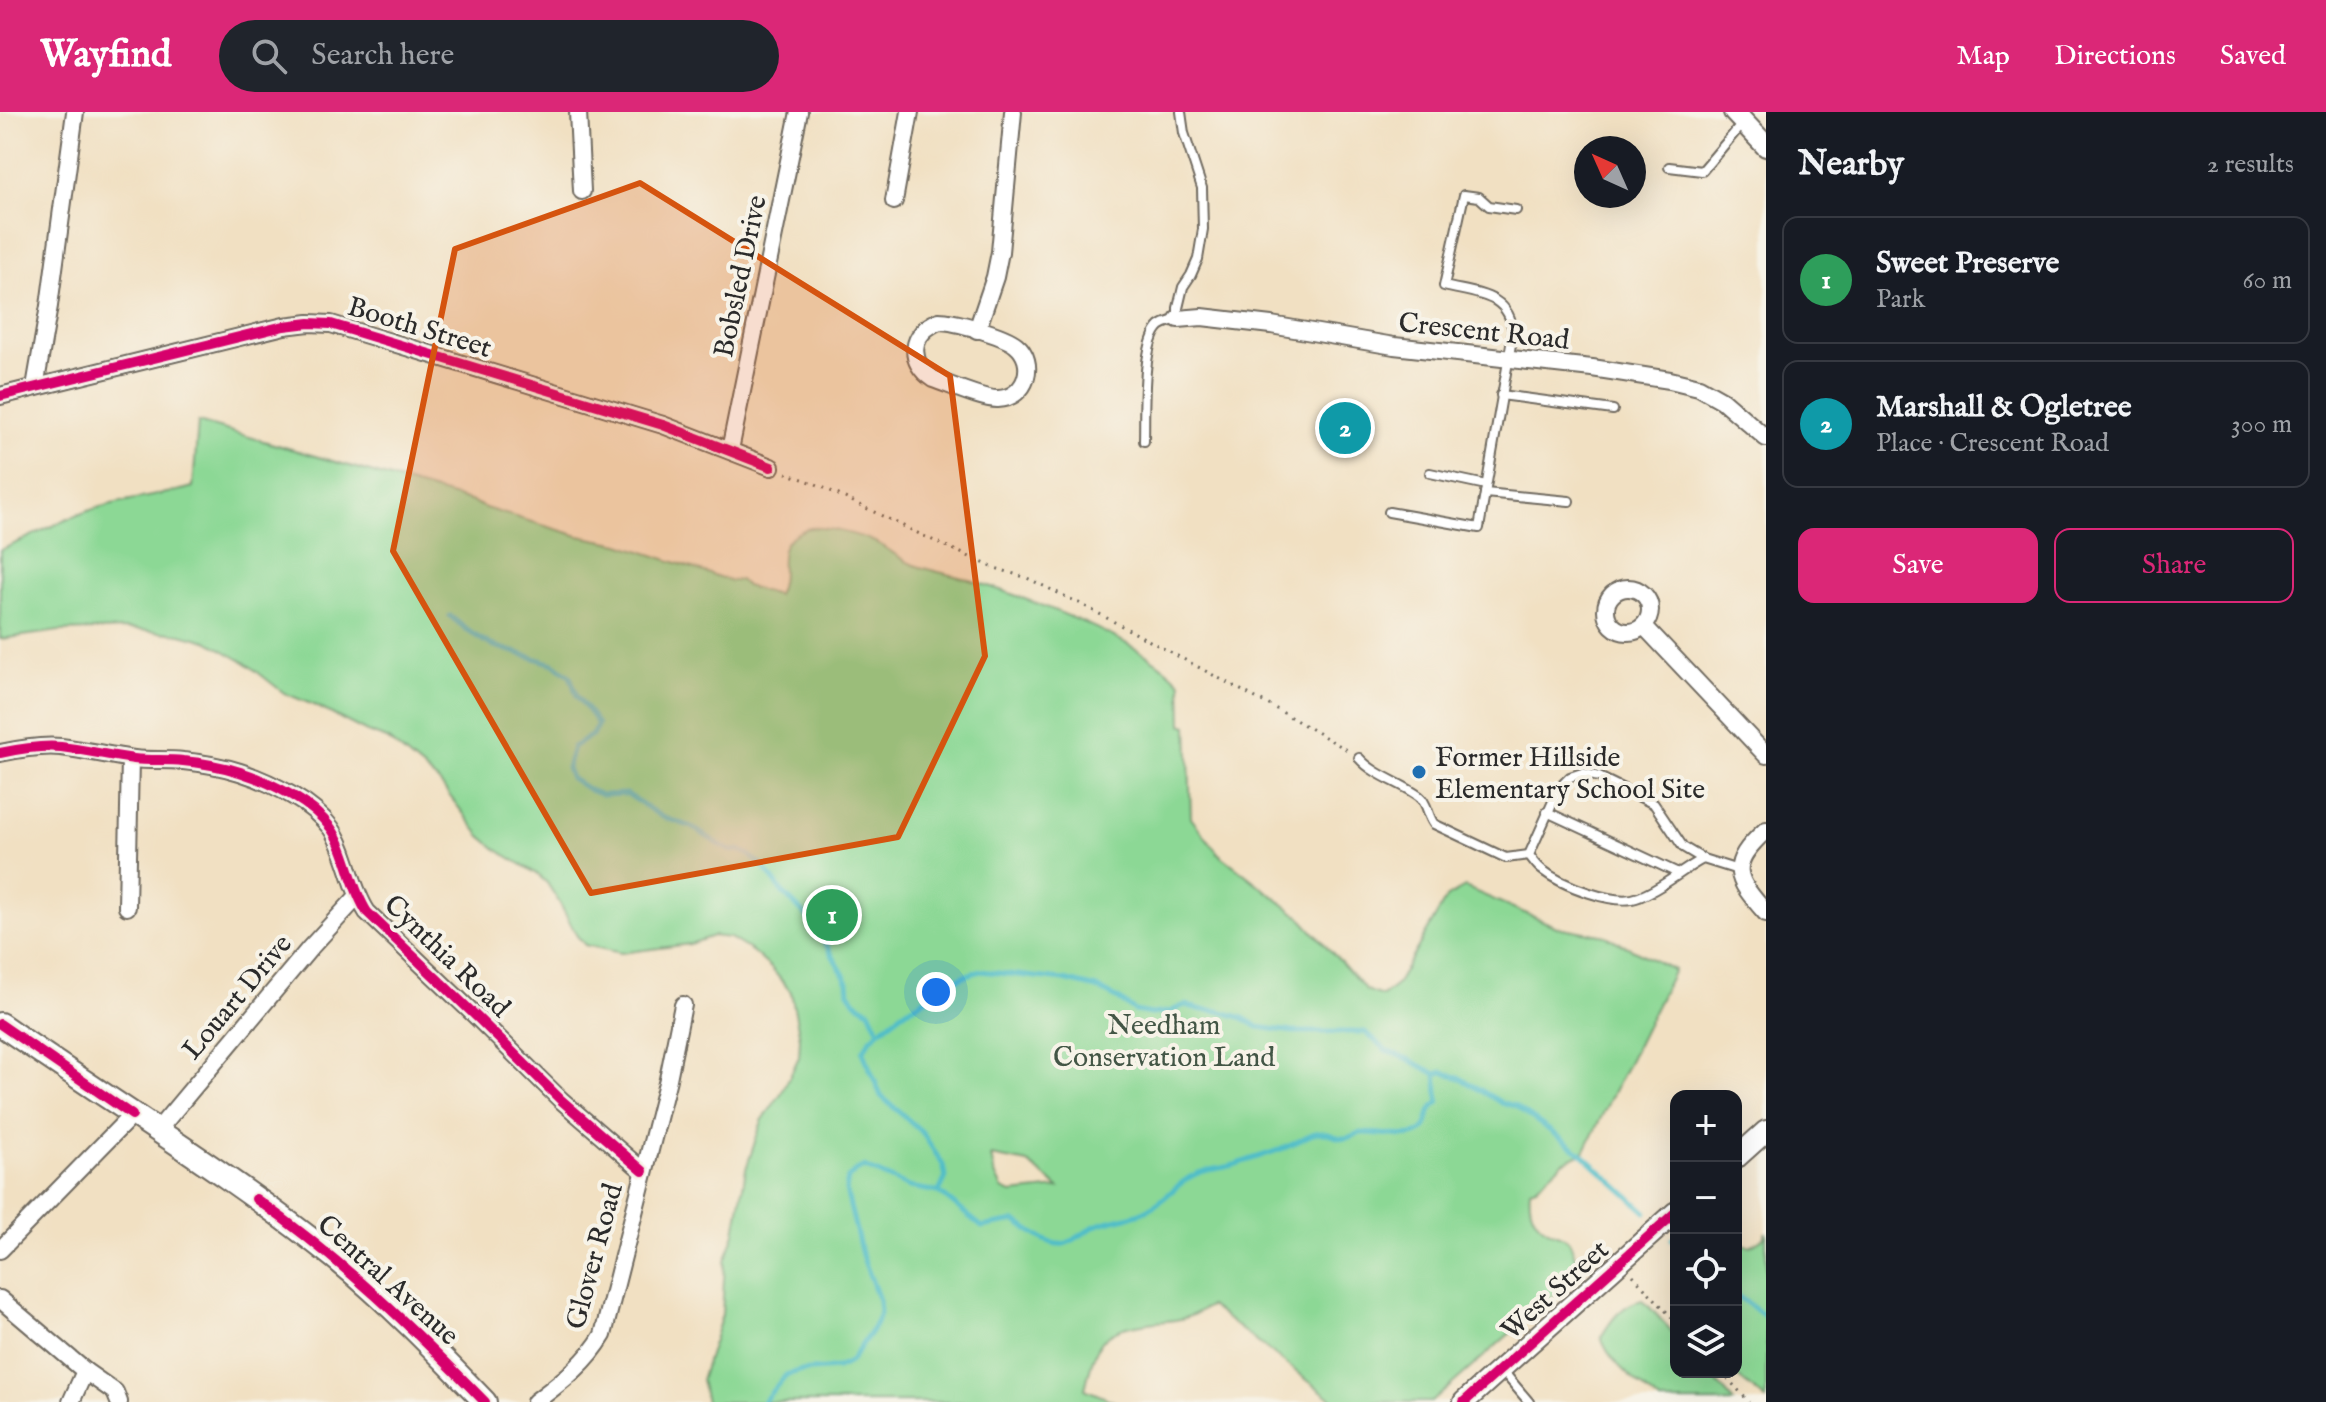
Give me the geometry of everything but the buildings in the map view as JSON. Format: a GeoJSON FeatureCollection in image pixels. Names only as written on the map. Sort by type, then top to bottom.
{"type":"FeatureCollection","features":[{"type":"Feature","properties":{"kind":"main road","name":"Central Avenue"},"geometry":{"type":"LineString","coordinates":[[0,1024],[232,1182],[332,1256],[384,1301],[485,1402]]}},
{"type":"Feature","properties":{"kind":"street"},"geometry":{"type":"LineString","coordinates":[[35,387],[75,112]]}},
{"type":"Feature","properties":{"kind":"street"},"geometry":{"type":"LineString","coordinates":[[578,112],[582,191]]}},
{"type":"Feature","properties":{"kind":"street","name":"Bobsled Drive"},"geometry":{"type":"LineString","coordinates":[[730,450],[799,112]]}},
{"type":"Feature","properties":{"kind":"street"},"geometry":{"type":"LineString","coordinates":[[894,201],[910,112]]}},
{"type":"Feature","properties":{"kind":"street"},"geometry":{"type":"LineString","coordinates":[[977,330],[1000,252],[1013,112]]}},
{"type":"Feature","properties":{"kind":"street"},"geometry":{"type":"LineString","coordinates":[[1739,117],[1766,146]]}},
{"type":"Feature","properties":{"kind":"street","name":"Crescent Road"},"geometry":{"type":"LineString","coordinates":[[1178,319],[1202,317],[1271,325],[1394,346],[1654,377],[1699,387],[1722,400],[1766,438]]}},
{"type":"Feature","properties":{"kind":"street"},"geometry":{"type":"LineString","coordinates":[[949,321],[977,330],[1011,341],[1025,354],[1027,376],[1023,386],[1013,395],[999,399],[987,397],[933,379],[917,364],[916,342],[930,325],[949,321]]}},
{"type":"Feature","properties":{"kind":"street","name":"Booth Street"},"geometry":{"type":"LineString","coordinates":[[0,396],[284,326],[331,324],[663,425],[771,467]]}},
{"type":"Feature","properties":{"kind":"street"},"geometry":{"type":"LineString","coordinates":[[1644,626],[1766,755]]}},
{"type":"Feature","properties":{"kind":"street","name":"Cynthia Road"},"geometry":{"type":"LineString","coordinates":[[0,753],[58,747],[130,759],[181,760],[221,766],[275,785],[308,805],[330,827],[357,897],[367,912],[561,1100],[643,1171]]}},
{"type":"Feature","properties":{"kind":"street"},"geometry":{"type":"LineString","coordinates":[[127,907],[130,759]]}},
{"type":"Feature","properties":{"kind":"street"},"geometry":{"type":"LineString","coordinates":[[1766,830],[1753,842],[1738,870],[1746,890],[1766,913]]}},
{"type":"Feature","properties":{"kind":"street","name":"Louart Drive"},"geometry":{"type":"LineString","coordinates":[[157,1131],[310,948],[357,897]]}},
{"type":"Feature","properties":{"kind":"street","name":"Glover Road"},"geometry":{"type":"LineString","coordinates":[[535,1402],[573,1372],[593,1352],[603,1335],[668,1079],[683,1005]]}},
{"type":"Feature","properties":{"kind":"street"},"geometry":{"type":"LineString","coordinates":[[0,1250],[132,1115]]}},
{"type":"Feature","properties":{"kind":"street"},"geometry":{"type":"LineString","coordinates":[[1742,1153],[1766,1131]]}},
{"type":"Feature","properties":{"kind":"street","name":"West Street"},"geometry":{"type":"LineString","coordinates":[[1464,1402],[1670,1217]]}},
{"type":"Feature","properties":{"kind":"street"},"geometry":{"type":"LineString","coordinates":[[0,1299],[85,1371],[115,1392],[119,1402]]}},
{"type":"Feature","properties":{"kind":"street"},"geometry":{"type":"LineString","coordinates":[[71,1402],[85,1371]]}},
{"type":"Feature","properties":{"kind":"lane"},"geometry":{"type":"LineString","coordinates":[[1144,441],[1145,374],[1151,346],[1162,324],[1178,319],[1183,287],[1198,259],[1203,229],[1202,188],[1184,133],[1181,112]]}},
{"type":"Feature","properties":{"kind":"lane"},"geometry":{"type":"LineString","coordinates":[[1669,167],[1702,171],[1739,117]]}},
{"type":"Feature","properties":{"kind":"lane"},"geometry":{"type":"LineString","coordinates":[[1389,512],[1479,528],[1513,333],[1512,319],[1494,298],[1444,286],[1464,195],[1479,197],[1489,206],[1516,210]]}},
{"type":"Feature","properties":{"kind":"lane"},"geometry":{"type":"LineString","coordinates":[[1501,395],[1613,410]]}},
{"type":"Feature","properties":{"kind":"lane"},"geometry":{"type":"LineString","coordinates":[[1430,473],[1486,489],[1569,501]]}},
{"type":"Feature","properties":{"kind":"lane"},"geometry":{"type":"LineString","coordinates":[[1359,758],[1371,769],[1419,796],[1434,824],[1506,858],[1529,855]]}},
{"type":"Feature","properties":{"kind":"lane"},"geometry":{"type":"LineString","coordinates":[[1529,855],[1559,788],[1570,777],[1582,773],[1599,777],[1654,804],[1683,847],[1703,859],[1738,870]]}},
{"type":"Feature","properties":{"kind":"lane"},"geometry":{"type":"LineString","coordinates":[[1547,812],[1678,873]]}},
{"type":"Feature","properties":{"kind":"lane"},"geometry":{"type":"LineString","coordinates":[[1529,855],[1540,869],[1603,898],[1637,899],[1703,859]]}},
{"type":"Feature","properties":{"kind":"lane"},"geometry":{"type":"LineString","coordinates":[[1501,1369],[1529,1402]]}},
{"type":"Feature","properties":{"kind":"path"},"geometry":{"type":"LineString","coordinates":[[771,467],[816,484],[941,544],[992,567],[1027,578],[1079,603],[1280,711],[1359,758]]}},
{"type":"Feature","properties":{"kind":"path"},"geometry":{"type":"LineString","coordinates":[[1621,1262],[1670,1315]]}},
{"type":"Feature","properties":{"kind":"path"},"geometry":{"type":"LineString","coordinates":[[1727,1378],[1749,1402]]}},
{"type":"Feature","properties":{"kind":"highlighted area"},"geometry":{"type":"Polygon","coordinates":[[[640,183],[950,376],[985,656],[898,837],[591,893],[393,551],[455,249],[640,183]]]}},
{"type":"Feature","properties":{"kind":"green space","name":"Needham Conservation Land"},"geometry":{"type":"Polygon","coordinates":[[[198,422],[579,536],[620,544],[731,581],[740,580],[746,586],[777,595],[781,585],[783,549],[787,542],[806,529],[831,529],[871,540],[914,565],[1024,598],[1140,651],[1181,683],[1182,724],[1188,726],[1191,818],[1219,854],[1300,917],[1366,990],[1382,996],[1396,985],[1447,897],[1465,887],[1557,927],[1606,936],[1674,970],[1584,1152],[1563,1162],[1530,1189],[1531,1209],[1536,1220],[1569,1241],[1576,1260],[1574,1264],[1582,1270],[1432,1402],[1336,1402],[1210,1306],[1183,1318],[1123,1328],[1105,1339],[1098,1347],[1085,1389],[1115,1402],[706,1402],[701,1380],[722,1315],[725,1261],[735,1233],[746,1169],[762,1121],[782,1092],[799,1057],[800,1038],[791,992],[753,952],[730,938],[713,936],[690,944],[621,953],[585,945],[547,883],[481,836],[438,781],[387,739],[284,693],[246,663],[207,641],[181,634],[130,629],[59,631],[0,639],[0,550],[97,508],[193,487],[198,422]],[[991,1156],[1002,1189],[1011,1193],[1059,1188],[1028,1163],[991,1156]]]}},
{"type":"Feature","properties":{"kind":"green space"},"geometry":{"type":"Polygon","coordinates":[[[1766,1232],[1766,1400],[1738,1378],[1742,1378],[1742,1244],[1750,1246],[1763,1238],[1766,1232]]]}},
{"type":"Feature","properties":{"kind":"green space"},"geometry":{"type":"Polygon","coordinates":[[[1643,1300],[1670,1329],[1670,1378],[1713,1378],[1734,1402],[1660,1402],[1618,1365],[1601,1337],[1613,1319],[1643,1300]]]}},
{"type":"Feature","properties":{"kind":"waterway"},"geometry":{"type":"LineString","coordinates":[[450,616],[491,645],[554,664],[570,676],[577,696],[598,724],[592,735],[573,747],[567,768],[571,778],[602,795],[627,794],[662,817],[692,827],[731,851],[748,854],[763,866],[783,893],[814,924],[848,982],[849,993],[869,1010],[879,1031]]}},
{"type":"Feature","properties":{"kind":"waterway"},"geometry":{"type":"LineString","coordinates":[[939,1192],[946,1177],[943,1165],[922,1132],[881,1096],[863,1052],[879,1031],[904,1012],[963,976],[980,971],[1064,980],[1097,988],[1135,1011],[1151,1014],[1169,1012],[1185,1005],[1243,1018],[1258,1027],[1293,1032],[1365,1032],[1387,1051],[1436,1074]]}},
{"type":"Feature","properties":{"kind":"waterway"},"geometry":{"type":"LineString","coordinates":[[763,1402],[786,1375],[837,1368],[850,1362],[874,1327],[880,1313],[879,1300],[862,1255],[846,1190],[848,1178],[864,1167],[909,1187],[939,1192],[982,1227],[1015,1221],[1045,1240],[1064,1244],[1095,1226],[1147,1210],[1196,1174],[1232,1166],[1313,1134],[1320,1132],[1345,1138],[1362,1133],[1417,1134],[1426,1127],[1430,1111],[1439,1102],[1436,1074],[1443,1072],[1462,1079],[1500,1102],[1515,1106],[1580,1152],[1646,1212]]}},
{"type":"Feature","properties":{"kind":"waterway"},"geometry":{"type":"LineString","coordinates":[[1742,1299],[1766,1317]]}},
{"type":"Feature","properties":{"kind":"cycle path"},"geometry":{"type":"LineString","coordinates":[[0,396],[284,326],[331,324],[663,425],[771,467]]}},
{"type":"Feature","properties":{"kind":"cycle path"},"geometry":{"type":"LineString","coordinates":[[0,753],[54,747],[134,759],[198,763],[253,777],[298,799],[331,828],[367,912],[561,1100],[643,1171]]}},
{"type":"Feature","properties":{"kind":"cycle path"},"geometry":{"type":"LineString","coordinates":[[0,1024],[132,1115]]}},
{"type":"Feature","properties":{"kind":"cycle path"},"geometry":{"type":"LineString","coordinates":[[256,1199],[317,1245],[375,1295],[485,1402]]}},
{"type":"Feature","properties":{"kind":"cycle path"},"geometry":{"type":"LineString","coordinates":[[1464,1402],[1670,1217]]}},
{"type":"Feature","properties":{"kind":"place","name":"Marshall & Ogletree"},"geometry":{"type":"Point","coordinates":[1345,428]}},
{"type":"Feature","properties":{"kind":"place","name":"Former Hillside Elementary School Site"},"geometry":{"type":"Point","coordinates":[1419,772]}},
{"type":"Feature","properties":{"kind":"place","name":"Sweet Preserve"},"geometry":{"type":"Point","coordinates":[832,915]}}]}
